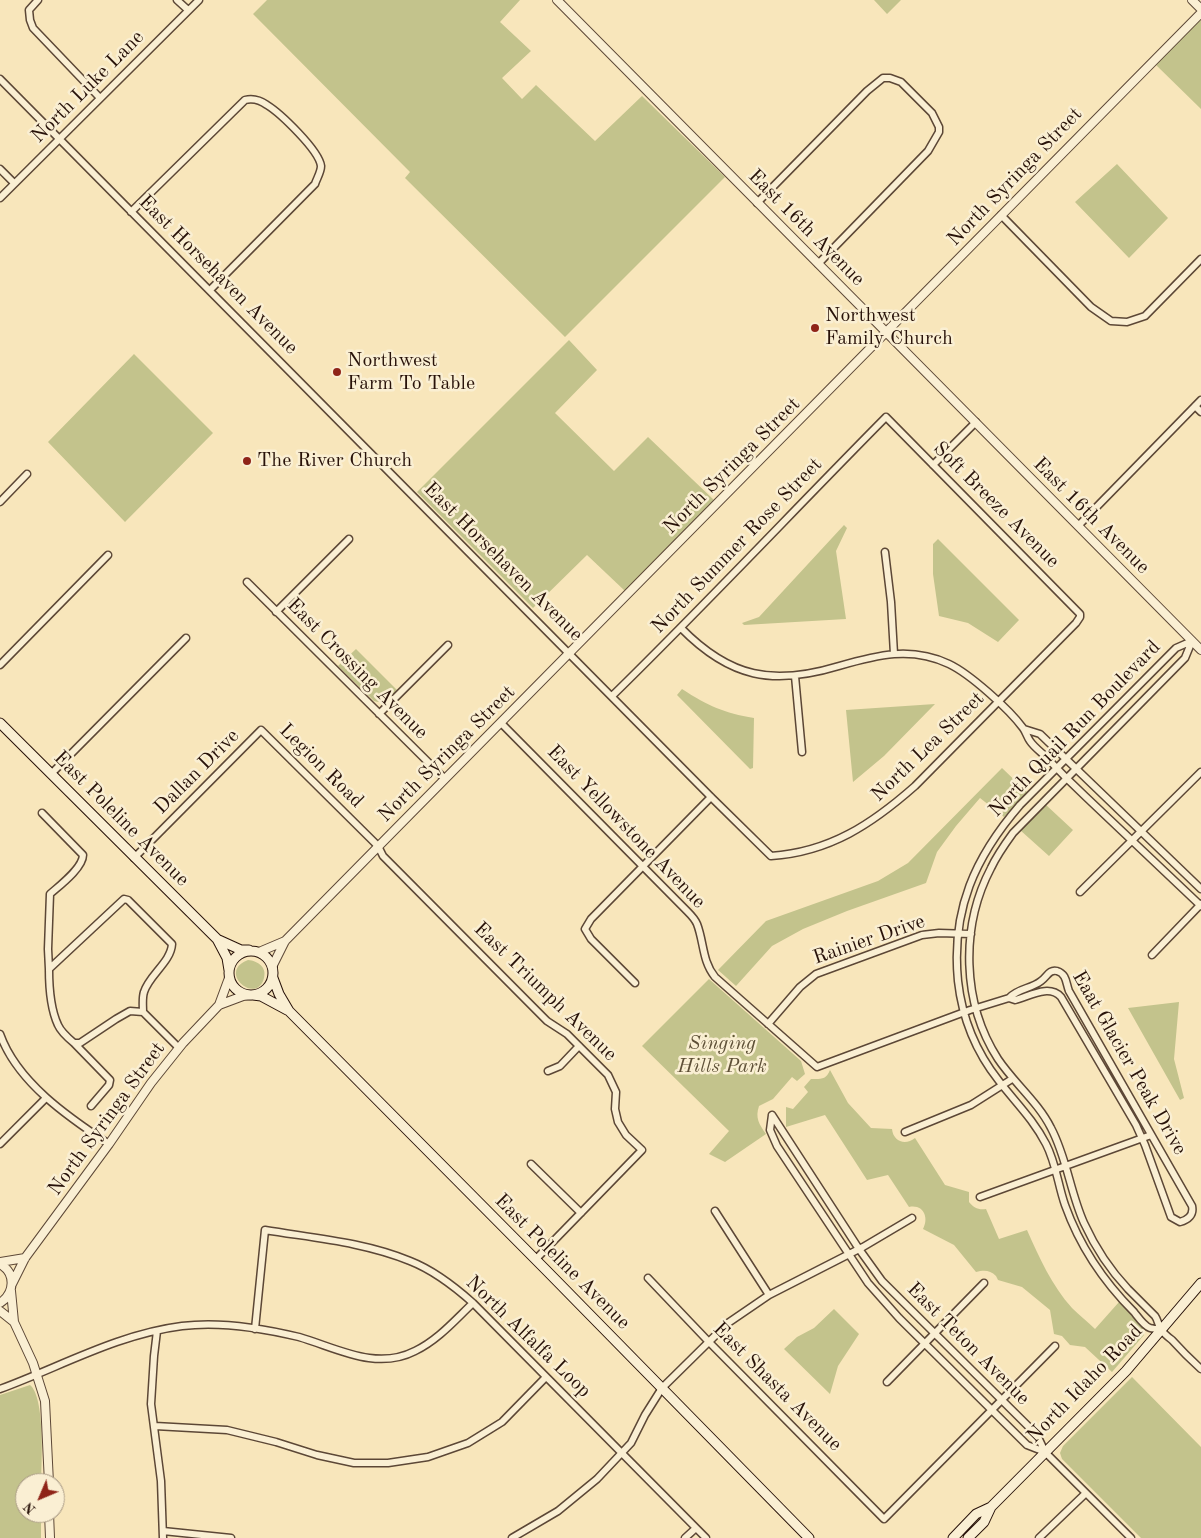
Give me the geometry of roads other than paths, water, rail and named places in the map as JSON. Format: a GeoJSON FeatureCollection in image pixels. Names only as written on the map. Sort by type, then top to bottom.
{"type":"FeatureCollection","features":[{"type":"Feature","properties":{"kind":"main road","name":"East Poleline Avenue"},"geometry":{"type":"LineString","coordinates":[[0,723],[217,939],[227,958],[229,974]]}},
{"type":"Feature","properties":{"kind":"main road","name":"East Poleline Avenue"},"geometry":{"type":"LineString","coordinates":[[217,939],[241,950],[255,952]]}},
{"type":"Feature","properties":{"kind":"main road"},"geometry":{"type":"LineString","coordinates":[[246,951],[255,952],[267,957],[272,967],[273,978],[268,987],[264,991],[252,995],[236,989],[229,974],[236,957],[246,951]]}},
{"type":"Feature","properties":{"kind":"main road","name":"East Poleline Avenue"},"geometry":{"type":"LineString","coordinates":[[273,978],[289,1012],[809,1538]]}},
{"type":"Feature","properties":{"kind":"main road","name":"East Poleline Avenue"},"geometry":{"type":"LineString","coordinates":[[252,995],[261,996],[289,1012]]}},
{"type":"Feature","properties":{"kind":"main road","name":"North Idaho Road"},"geometry":{"type":"LineString","coordinates":[[968,1538],[984,1522],[991,1507],[1126,1371],[1201,1283]]}},
{"type":"Feature","properties":{"kind":"main road","name":"North Idaho Road"},"geometry":{"type":"LineString","coordinates":[[952,1538],[976,1514],[991,1507]]}},
{"type":"Feature","properties":{"kind":"street"},"geometry":{"type":"LineString","coordinates":[[38,0],[29,10],[33,28],[100,98]]}},
{"type":"Feature","properties":{"kind":"street"},"geometry":{"type":"LineString","coordinates":[[177,0],[188,10]]}},
{"type":"Feature","properties":{"kind":"street","name":"North Luke Lane"},"geometry":{"type":"LineString","coordinates":[[0,198],[199,0]]}},
{"type":"Feature","properties":{"kind":"street","name":"East 16th Avenue"},"geometry":{"type":"LineString","coordinates":[[557,0],[1201,650]]}},
{"type":"Feature","properties":{"kind":"street"},"geometry":{"type":"LineString","coordinates":[[1192,0],[1201,9]]}},
{"type":"Feature","properties":{"kind":"street","name":"North Syringa Street"},"geometry":{"type":"LineString","coordinates":[[272,967],[285,941],[1201,13]]}},
{"type":"Feature","properties":{"kind":"street"},"geometry":{"type":"LineString","coordinates":[[757,203],[883,78],[890,78],[900,82],[932,113],[939,127],[928,151],[818,264]]}},
{"type":"Feature","properties":{"kind":"street","name":"East Horsehaven Avenue"},"geometry":{"type":"LineString","coordinates":[[0,79],[771,856]]}},
{"type":"Feature","properties":{"kind":"street"},"geometry":{"type":"LineString","coordinates":[[131,212],[245,100],[252,99],[267,104],[304,138],[321,165],[315,184],[210,290]]}},
{"type":"Feature","properties":{"kind":"street"},"geometry":{"type":"LineString","coordinates":[[0,169],[14,183]]}},
{"type":"Feature","properties":{"kind":"street"},"geometry":{"type":"LineString","coordinates":[[1001,215],[1091,307],[1111,321],[1127,322],[1145,316],[1201,259]]}},
{"type":"Feature","properties":{"kind":"street"},"geometry":{"type":"LineString","coordinates":[[1078,526],[1201,400]]}},
{"type":"Feature","properties":{"kind":"street"},"geometry":{"type":"LineString","coordinates":[[1195,406],[1201,412]]}},
{"type":"Feature","properties":{"kind":"street","name":"Soft Breeze Avenue"},"geometry":{"type":"LineString","coordinates":[[886,417],[1080,614],[1080,618]]}},
{"type":"Feature","properties":{"kind":"street","name":"North Summer Rose Street"},"geometry":{"type":"LineString","coordinates":[[612,696],[681,628],[792,511],[886,417]]}},
{"type":"Feature","properties":{"kind":"street"},"geometry":{"type":"LineString","coordinates":[[933,465],[976,422]]}},
{"type":"Feature","properties":{"kind":"street"},"geometry":{"type":"LineString","coordinates":[[0,502],[26,474]]}},
{"type":"Feature","properties":{"kind":"street"},"geometry":{"type":"LineString","coordinates":[[276,612],[349,539]]}},
{"type":"Feature","properties":{"kind":"street"},"geometry":{"type":"LineString","coordinates":[[885,552],[894,654]]}},
{"type":"Feature","properties":{"kind":"street"},"geometry":{"type":"LineString","coordinates":[[0,665],[108,555]]}},
{"type":"Feature","properties":{"kind":"street","name":"East Crossing Avenue"},"geometry":{"type":"LineString","coordinates":[[247,582],[444,778]]}},
{"type":"Feature","properties":{"kind":"street","name":"North Lea Street"},"geometry":{"type":"LineString","coordinates":[[771,856],[815,848],[840,839],[872,820],[915,786],[1080,618]]}},
{"type":"Feature","properties":{"kind":"street"},"geometry":{"type":"LineString","coordinates":[[681,628],[708,653],[729,666],[764,676],[795,676],[862,659],[894,654],[914,654],[949,664],[970,678],[998,702],[1024,729],[1029,741],[1066,778],[1201,905],[1152,955]]}},
{"type":"Feature","properties":{"kind":"street"},"geometry":{"type":"LineString","coordinates":[[50,774],[186,638]]}},
{"type":"Feature","properties":{"kind":"street","name":"North Quail Run Boulevard"},"geometry":{"type":"LineString","coordinates":[[1192,641],[1185,658],[1013,833],[1000,851],[982,888],[971,934],[971,988],[975,1009],[988,1042],[1012,1079],[1042,1113],[1059,1144],[1078,1208],[1105,1262],[1127,1289],[1157,1318],[1161,1329],[1148,1328],[1098,1272],[1072,1223],[1047,1146],[1031,1119],[1003,1086],[977,1047],[964,1012],[958,982],[957,947],[968,886],[987,848],[1015,810],[1176,648],[1192,641]]}},
{"type":"Feature","properties":{"kind":"street"},"geometry":{"type":"LineString","coordinates":[[379,714],[448,645]]}},
{"type":"Feature","properties":{"kind":"street"},"geometry":{"type":"LineString","coordinates":[[795,676],[802,752]]}},
{"type":"Feature","properties":{"kind":"street","name":"East Yellowstone Avenue"},"geometry":{"type":"LineString","coordinates":[[501,723],[688,911],[696,923],[709,969],[717,978],[816,1067],[964,1012]]}},
{"type":"Feature","properties":{"kind":"street"},"geometry":{"type":"LineString","coordinates":[[1024,729],[1040,734],[1201,889]]}},
{"type":"Feature","properties":{"kind":"street","name":"Legion Road"},"geometry":{"type":"LineString","coordinates":[[261,730],[378,846]]}},
{"type":"Feature","properties":{"kind":"street","name":"Dallan Drive"},"geometry":{"type":"LineString","coordinates":[[134,858],[261,730]]}},
{"type":"Feature","properties":{"kind":"street"},"geometry":{"type":"LineString","coordinates":[[1080,892],[1201,772]]}},
{"type":"Feature","properties":{"kind":"street"},"geometry":{"type":"LineString","coordinates":[[635,983],[592,939],[585,929],[591,919],[711,797]]}},
{"type":"Feature","properties":{"kind":"street"},"geometry":{"type":"LineString","coordinates":[[42,812],[83,855],[82,862],[50,894],[49,984],[58,1026],[110,1080],[91,1106]]}},
{"type":"Feature","properties":{"kind":"street","name":"East Triumph Avenue"},"geometry":{"type":"LineString","coordinates":[[378,846],[383,856],[547,1021],[567,1034],[608,1075],[616,1092],[615,1109],[618,1122],[626,1135],[642,1150],[536,1260]]}},
{"type":"Feature","properties":{"kind":"street"},"geometry":{"type":"LineString","coordinates":[[50,969],[124,899],[128,900],[172,944],[168,955],[144,992],[143,1012]]}},
{"type":"Feature","properties":{"kind":"street","name":"Rainier Drive"},"geometry":{"type":"LineString","coordinates":[[768,1024],[800,986],[816,974],[922,935],[939,933],[971,934]]}},
{"type":"Feature","properties":{"kind":"street","name":"North Syringa Street"},"geometry":{"type":"LineString","coordinates":[[255,952],[285,941]]}},
{"type":"Feature","properties":{"kind":"street","name":"Eaat Glacier Peak Drive"},"geometry":{"type":"LineString","coordinates":[[1056,971],[1064,976],[1069,991],[1192,1206],[1191,1215],[1186,1220],[1180,1222],[1171,1217],[1142,1138],[1061,997],[1053,990],[1048,990],[1015,1000],[1009,998],[1013,993],[1041,981],[1048,973],[1056,971]]}},
{"type":"Feature","properties":{"kind":"street","name":"North Syringa Street"},"geometry":{"type":"LineString","coordinates":[[219,1005],[229,974]]}},
{"type":"Feature","properties":{"kind":"street","name":"North Syringa Street"},"geometry":{"type":"LineString","coordinates":[[0,1303],[7,1297],[25,1258],[109,1144],[151,1083],[179,1048],[219,1005],[232,999],[252,995]]}},
{"type":"Feature","properties":{"kind":"street"},"geometry":{"type":"LineString","coordinates":[[964,1012],[1009,998]]}},
{"type":"Feature","properties":{"kind":"street"},"geometry":{"type":"LineString","coordinates":[[74,1043],[80,1043],[130,1011],[143,1012],[179,1048]]}},
{"type":"Feature","properties":{"kind":"street"},"geometry":{"type":"LineString","coordinates":[[0,1034],[3,1043],[21,1070],[46,1098],[74,1121],[109,1144]]}},
{"type":"Feature","properties":{"kind":"street"},"geometry":{"type":"LineString","coordinates":[[548,1071],[560,1066],[579,1046]]}},
{"type":"Feature","properties":{"kind":"street"},"geometry":{"type":"LineString","coordinates":[[905,1132],[971,1105],[1012,1079]]}},
{"type":"Feature","properties":{"kind":"street"},"geometry":{"type":"LineString","coordinates":[[0,1144],[46,1098]]}},
{"type":"Feature","properties":{"kind":"street","name":"East Teton Avenue"},"geometry":{"type":"LineString","coordinates":[[772,1114],[859,1249],[882,1281],[1037,1436],[1045,1452],[1027,1445],[925,1344],[868,1283],[777,1146],[770,1130],[772,1114]]}},
{"type":"Feature","properties":{"kind":"street"},"geometry":{"type":"LineString","coordinates":[[980,1197],[1151,1135]]}},
{"type":"Feature","properties":{"kind":"street"},"geometry":{"type":"LineString","coordinates":[[531,1164],[581,1213]]}},
{"type":"Feature","properties":{"kind":"street"},"geometry":{"type":"LineString","coordinates":[[716,1211],[769,1295]]}},
{"type":"Feature","properties":{"kind":"street"},"geometry":{"type":"LineString","coordinates":[[512,1538],[535,1526],[568,1504],[597,1479],[634,1438],[645,1415],[662,1388],[728,1323],[769,1295],[848,1255],[912,1218]]}},
{"type":"Feature","properties":{"kind":"street","name":"North Alfalfa Loop"},"geometry":{"type":"LineString","coordinates":[[255,1329],[265,1230],[380,1250],[411,1261],[436,1274],[473,1302],[706,1538]]}},
{"type":"Feature","properties":{"kind":"street"},"geometry":{"type":"LineString","coordinates":[[0,1263],[25,1258]]}},
{"type":"Feature","properties":{"kind":"street"},"geometry":{"type":"LineString","coordinates":[[0,1263],[8,1271],[14,1322],[38,1375],[45,1401],[49,1473]]}},
{"type":"Feature","properties":{"kind":"street","name":"East Shasta Avenue"},"geometry":{"type":"LineString","coordinates":[[648,1278],[884,1519],[993,1410]]}},
{"type":"Feature","properties":{"kind":"street"},"geometry":{"type":"LineString","coordinates":[[887,1382],[984,1283]]}},
{"type":"Feature","properties":{"kind":"street"},"geometry":{"type":"LineString","coordinates":[[0,1389],[123,1339],[182,1326],[212,1324],[255,1329],[298,1337],[366,1359],[391,1359],[414,1352],[434,1339],[473,1302]]}},
{"type":"Feature","properties":{"kind":"street"},"geometry":{"type":"LineString","coordinates":[[0,1311],[14,1322]]}},
{"type":"Feature","properties":{"kind":"street"},"geometry":{"type":"LineString","coordinates":[[1161,1329],[1201,1370]]}},
{"type":"Feature","properties":{"kind":"street"},"geometry":{"type":"LineString","coordinates":[[157,1331],[151,1404],[161,1481],[163,1538]]}},
{"type":"Feature","properties":{"kind":"street"},"geometry":{"type":"LineString","coordinates":[[993,1410],[1055,1346]]}},
{"type":"Feature","properties":{"kind":"street"},"geometry":{"type":"LineString","coordinates":[[154,1426],[227,1430],[276,1442],[317,1455],[354,1463],[388,1463],[428,1457],[468,1443],[502,1422],[546,1377]]}},
{"type":"Feature","properties":{"kind":"street"},"geometry":{"type":"LineString","coordinates":[[1045,1452],[1131,1538]]}},
{"type":"Feature","properties":{"kind":"street"},"geometry":{"type":"LineString","coordinates":[[1039,1538],[1086,1493]]}},
{"type":"Feature","properties":{"kind":"street"},"geometry":{"type":"LineString","coordinates":[[49,1523],[50,1538]]}},
{"type":"Feature","properties":{"kind":"street"},"geometry":{"type":"LineString","coordinates":[[685,1538],[696,1528]]}},
{"type":"Feature","properties":{"kind":"street"},"geometry":{"type":"LineString","coordinates":[[163,1530],[231,1538]]}},
{"type":"Feature","properties":{"kind":"place","name":"Northwest Family Church"},"geometry":{"type":"Point","coordinates":[815,328]}},
{"type":"Feature","properties":{"kind":"place","name":"Northwest Farm To Table"},"geometry":{"type":"Point","coordinates":[337,372]}},
{"type":"Feature","properties":{"kind":"place","name":"The River Church"},"geometry":{"type":"Point","coordinates":[247,461]}},
{"type":"Feature","properties":{"kind":"park label","name":"Singing Hills Park"},"geometry":{"type":"Point","coordinates":[722,1056]}}]}
